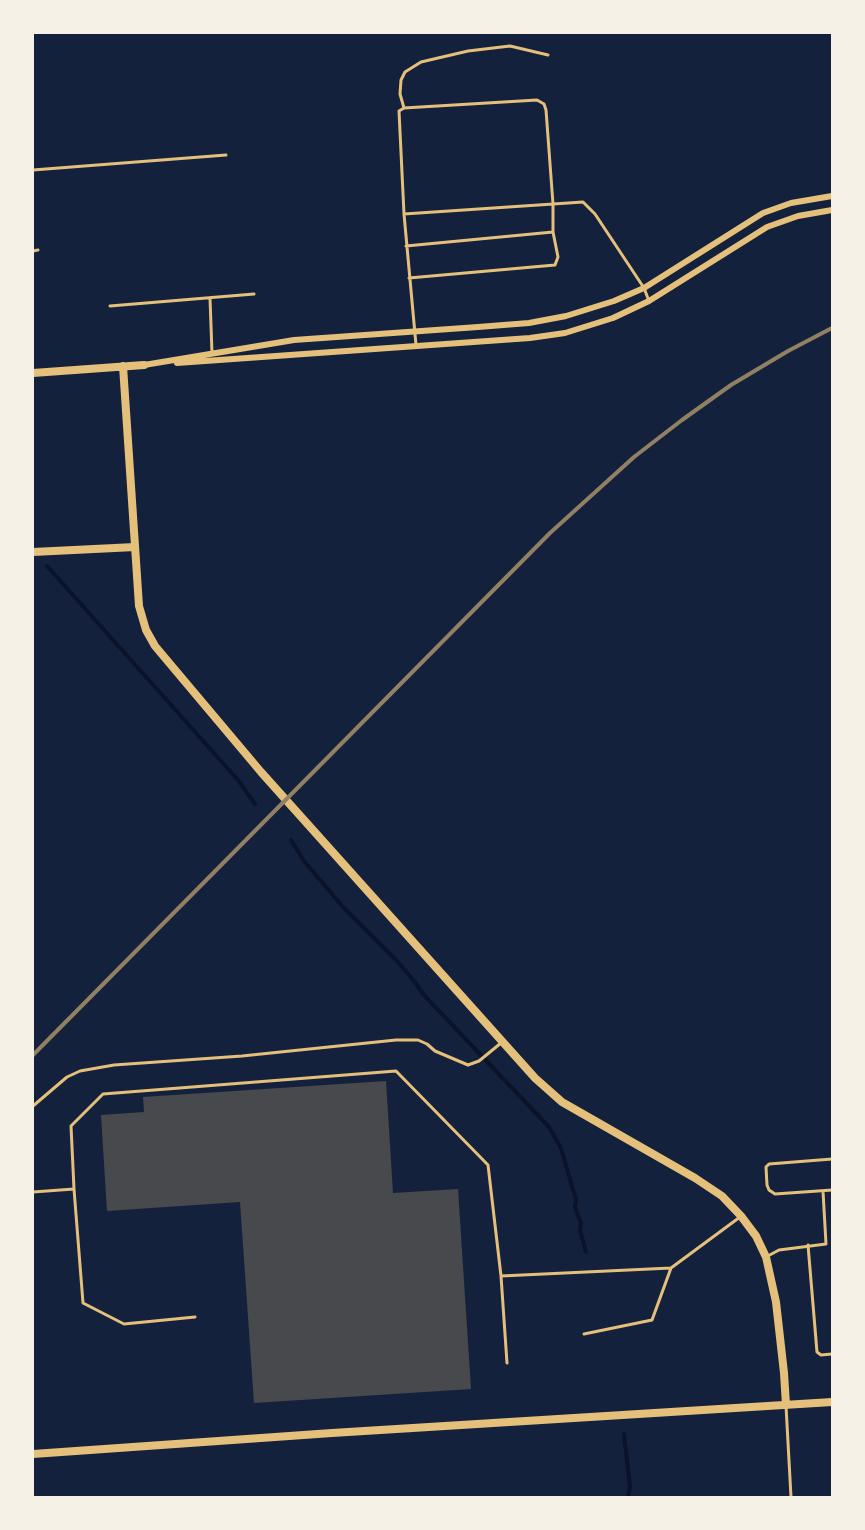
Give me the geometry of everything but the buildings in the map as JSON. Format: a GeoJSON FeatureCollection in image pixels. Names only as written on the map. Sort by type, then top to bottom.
{"type":"FeatureCollection","features":[{"type":"Feature","properties":{"kind":"street"},"geometry":{"type":"LineString","coordinates":[[144,365],[294,340],[529,323],[566,316],[614,301],[644,288],[763,213],[791,203],[832,196]]}},
{"type":"Feature","properties":{"kind":"street"},"geometry":{"type":"LineString","coordinates":[[33,373],[530,338],[565,333],[613,318],[649,301],[766,227],[798,216],[832,210]]}},
{"type":"Feature","properties":{"kind":"street"},"geometry":{"type":"LineString","coordinates":[[123,366],[139,606],[146,630],[155,645],[261,772],[535,1078],[562,1102],[695,1178],[722,1196],[741,1216],[756,1236],[766,1257],[776,1302],[786,1405]]}},
{"type":"Feature","properties":{"kind":"street"},"geometry":{"type":"LineString","coordinates":[[33,552],[135,547]]}},
{"type":"Feature","properties":{"kind":"street"},"geometry":{"type":"LineString","coordinates":[[33,1454],[832,1402]]}},
{"type":"Feature","properties":{"kind":"lane"},"geometry":{"type":"LineString","coordinates":[[404,108],[400,94],[401,80],[405,72],[421,62],[468,51],[510,46],[548,55]]}},
{"type":"Feature","properties":{"kind":"lane"},"geometry":{"type":"LineString","coordinates":[[409,278],[555,265],[558,257],[553,232],[546,110],[541,101],[404,108],[399,111],[406,246],[409,278],[414,331],[416,346]]}},
{"type":"Feature","properties":{"kind":"lane"},"geometry":{"type":"LineString","coordinates":[[33,170],[226,155]]}},
{"type":"Feature","properties":{"kind":"lane"},"geometry":{"type":"LineString","coordinates":[[404,214],[582,202],[594,214],[644,288],[649,301]]}},
{"type":"Feature","properties":{"kind":"lane"},"geometry":{"type":"LineString","coordinates":[[406,246],[553,232]]}},
{"type":"Feature","properties":{"kind":"lane"},"geometry":{"type":"LineString","coordinates":[[110,306],[254,294]]}},
{"type":"Feature","properties":{"kind":"lane"},"geometry":{"type":"LineString","coordinates":[[210,298],[213,353]]}},
{"type":"Feature","properties":{"kind":"lane"},"geometry":{"type":"LineString","coordinates":[[33,1106],[67,1077],[80,1071],[114,1065],[242,1056],[396,1040],[418,1040],[464,1065],[473,1065],[502,1041]]}},
{"type":"Feature","properties":{"kind":"lane"},"geometry":{"type":"LineString","coordinates":[[195,1317],[124,1324],[83,1303],[71,1126],[104,1094],[396,1071],[488,1165],[501,1276],[507,1363]]}},
{"type":"Feature","properties":{"kind":"lane"},"geometry":{"type":"LineString","coordinates":[[832,1159],[769,1164],[766,1167],[767,1185],[769,1190],[775,1194],[832,1190]]}},
{"type":"Feature","properties":{"kind":"lane"},"geometry":{"type":"LineString","coordinates":[[33,1192],[74,1189]]}},
{"type":"Feature","properties":{"kind":"lane"},"geometry":{"type":"LineString","coordinates":[[823,1191],[826,1244]]}},
{"type":"Feature","properties":{"kind":"lane"},"geometry":{"type":"LineString","coordinates":[[584,1334],[652,1320],[671,1268],[741,1216]]}},
{"type":"Feature","properties":{"kind":"lane"},"geometry":{"type":"LineString","coordinates":[[766,1257],[779,1250],[832,1243]]}},
{"type":"Feature","properties":{"kind":"lane"},"geometry":{"type":"LineString","coordinates":[[808,1245],[817,1352],[821,1355],[832,1354]]}},
{"type":"Feature","properties":{"kind":"lane"},"geometry":{"type":"LineString","coordinates":[[501,1276],[671,1268]]}},
{"type":"Feature","properties":{"kind":"lane"},"geometry":{"type":"LineString","coordinates":[[786,1405],[791,1497]]}},
{"type":"Feature","properties":{"kind":"waterway"},"geometry":{"type":"LineString","coordinates":[[47,566],[238,780],[255,804]]}},
{"type":"Feature","properties":{"kind":"waterway"},"geometry":{"type":"LineString","coordinates":[[291,840],[304,861],[343,907],[396,960],[423,994],[549,1127],[561,1148],[576,1200],[575,1207],[581,1223],[580,1230],[586,1252]]}},
{"type":"Feature","properties":{"kind":"waterway"},"geometry":{"type":"LineString","coordinates":[[624,1434],[630,1487],[628,1497]]}},
{"type":"Feature","properties":{"kind":"railway"},"geometry":{"type":"LineString","coordinates":[[33,1055],[550,533],[634,457],[682,420],[731,385],[832,328]]}}]}
